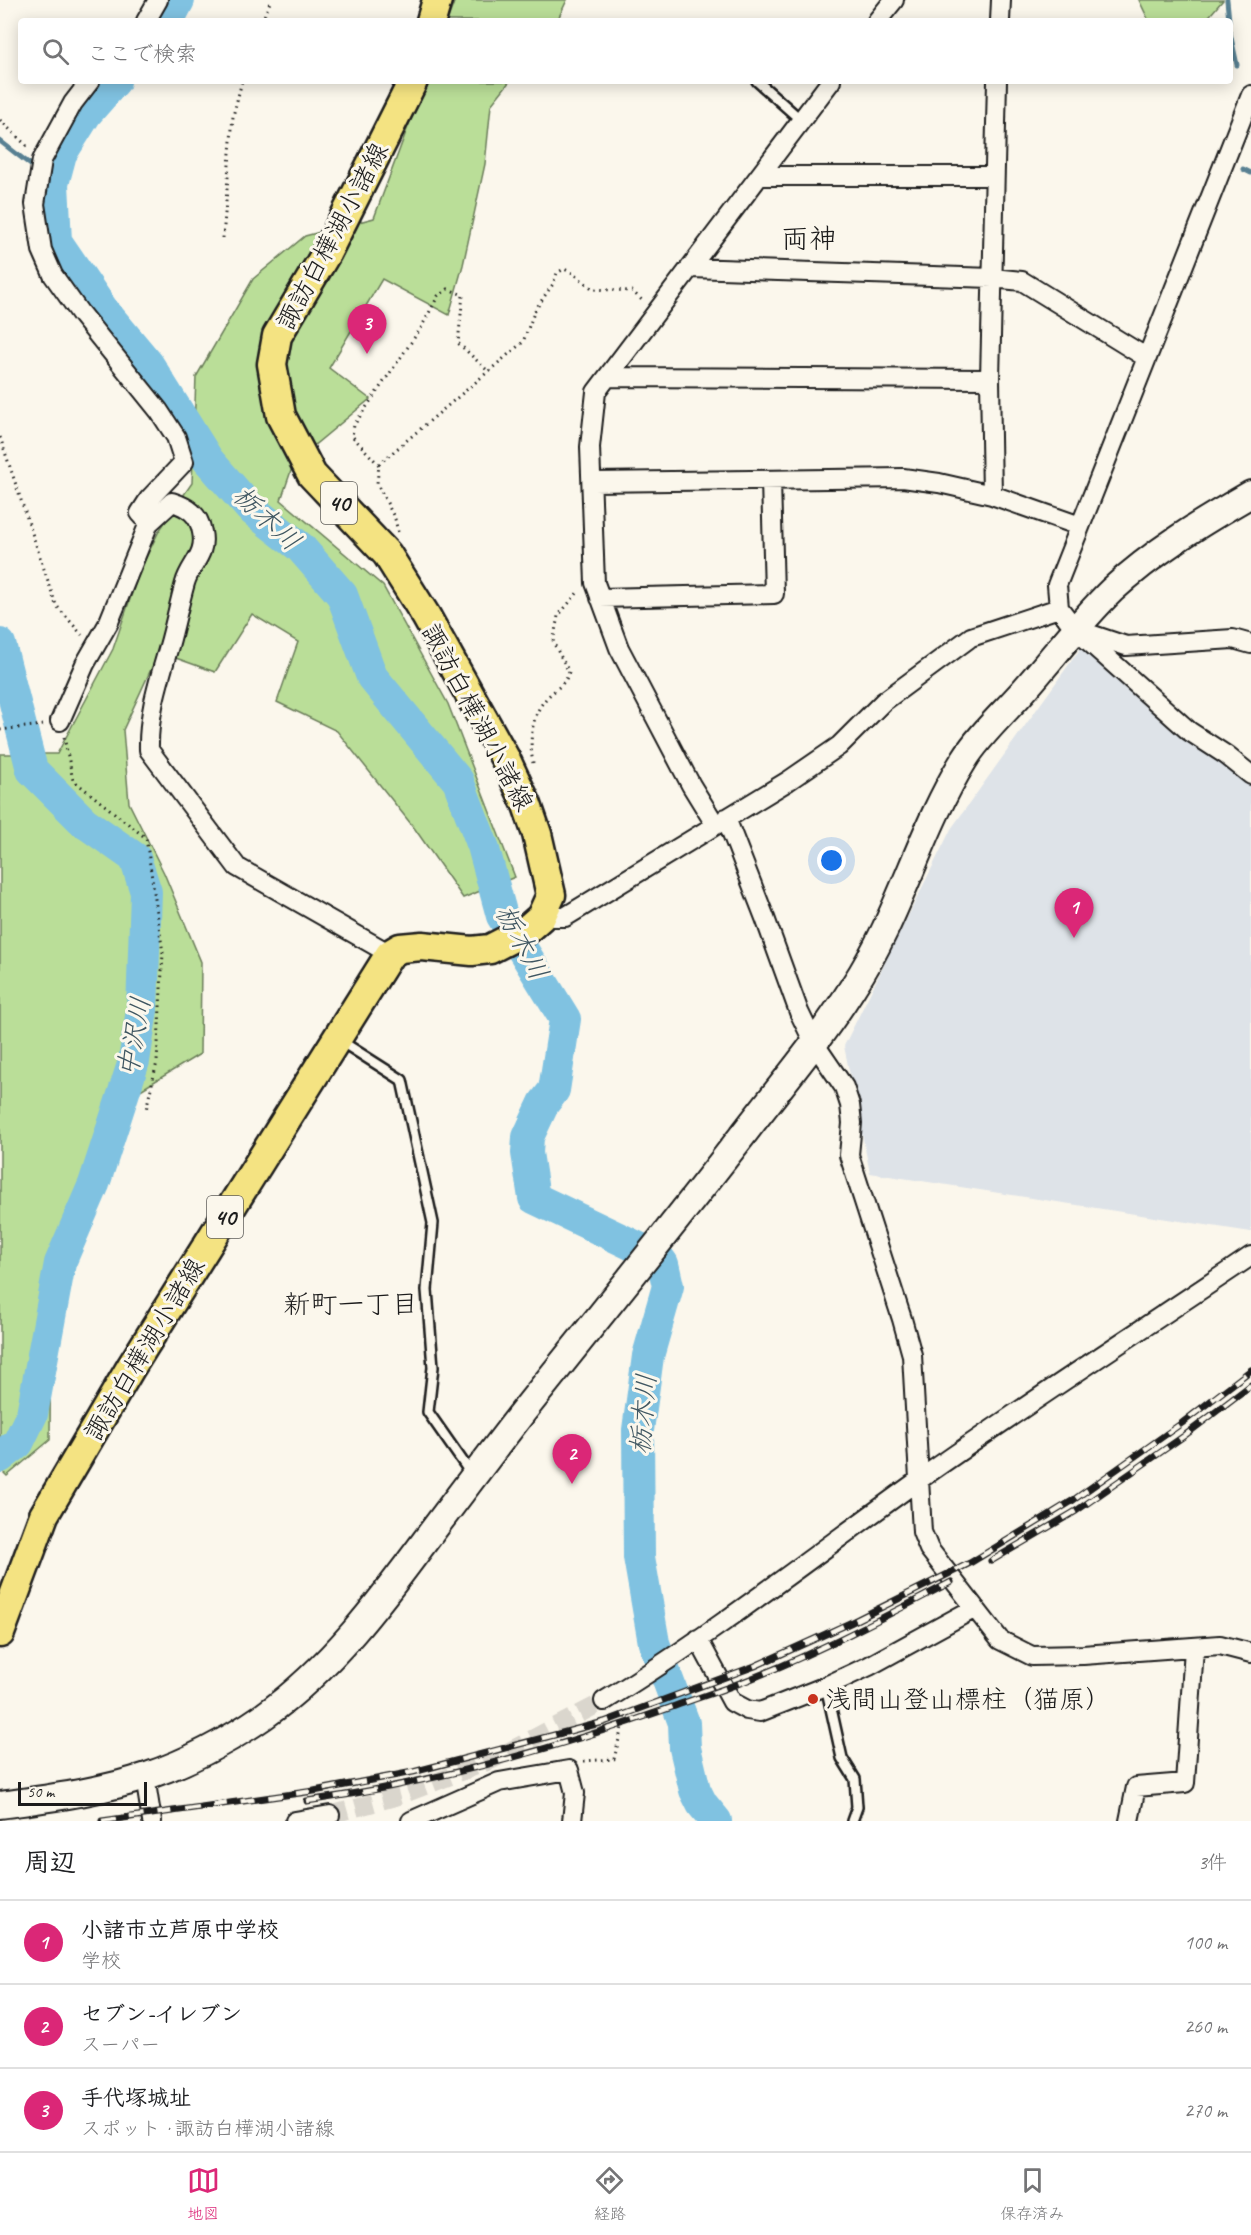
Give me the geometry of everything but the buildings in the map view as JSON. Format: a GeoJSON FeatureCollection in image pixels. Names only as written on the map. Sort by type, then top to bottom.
{"type":"FeatureCollection","features":[{"type":"Feature","properties":{"kind":"main road"},"geometry":{"type":"LineString","coordinates":[[432,18],[437,0]]}},
{"type":"Feature","properties":{"kind":"main road","name":"諏訪白樺湖小諸線"},"geometry":{"type":"LineString","coordinates":[[411,84],[327,252],[277,336],[272,364],[281,416],[312,475],[393,563],[426,616],[494,739],[527,805],[537,834],[551,895],[542,917]]}},
{"type":"Feature","properties":{"kind":"main road"},"geometry":{"type":"LineString","coordinates":[[390,954],[400,948],[422,946],[472,951],[490,949],[525,931],[542,917]]}},
{"type":"Feature","properties":{"kind":"main road","name":"諏訪白樺湖小諸線"},"geometry":{"type":"LineString","coordinates":[[0,1633],[45,1515],[131,1367],[390,954]]}},
{"type":"Feature","properties":{"kind":"street"},"geometry":{"type":"LineString","coordinates":[[148,18],[158,0]]}},
{"type":"Feature","properties":{"kind":"street"},"geometry":{"type":"LineString","coordinates":[[879,18],[894,0]]}},
{"type":"Feature","properties":{"kind":"street"},"geometry":{"type":"LineString","coordinates":[[1000,18],[1001,0]]}},
{"type":"Feature","properties":{"kind":"street"},"geometry":{"type":"LineString","coordinates":[[88,84],[73,103],[42,160],[35,204],[42,250],[53,274],[80,313],[159,411],[176,437],[184,462],[149,499],[140,513],[149,523]]}},
{"type":"Feature","properties":{"kind":"street"},"geometry":{"type":"LineString","coordinates":[[829,84],[596,392],[590,447],[595,583],[619,648],[644,697],[691,785],[721,821],[765,918],[799,1012],[814,1043],[844,1087],[850,1105],[852,1123],[849,1155],[912,1355],[922,1532],[929,1549],[1000,1640],[1032,1656],[1083,1655],[1220,1645],[1251,1653]]}},
{"type":"Feature","properties":{"kind":"street"},"geometry":{"type":"LineString","coordinates":[[992,495],[990,379],[997,84]]}},
{"type":"Feature","properties":{"kind":"street"},"geometry":{"type":"LineString","coordinates":[[1251,95],[1057,585],[1059,608],[1076,630],[1189,731],[1251,774]]}},
{"type":"Feature","properties":{"kind":"street"},"geometry":{"type":"LineString","coordinates":[[760,176],[994,176]]}},
{"type":"Feature","properties":{"kind":"street"},"geometry":{"type":"LineString","coordinates":[[691,268],[1022,280],[1147,358]]}},
{"type":"Feature","properties":{"kind":"street"},"geometry":{"type":"LineString","coordinates":[[608,377],[990,379]]}},
{"type":"Feature","properties":{"kind":"street"},"geometry":{"type":"LineString","coordinates":[[592,482],[903,478],[939,483],[992,495],[1080,526]]}},
{"type":"Feature","properties":{"kind":"street"},"geometry":{"type":"LineString","coordinates":[[600,598],[774,594],[771,480]]}},
{"type":"Feature","properties":{"kind":"street"},"geometry":{"type":"LineString","coordinates":[[0,1805],[63,1796],[145,1777],[189,1760],[266,1715],[313,1675],[344,1644],[375,1609],[473,1476],[680,1217],[852,990],[880,944],[926,832],[966,757],[1110,592],[1147,560],[1211,517],[1251,494]]}},
{"type":"Feature","properties":{"kind":"street"},"geometry":{"type":"LineString","coordinates":[[60,721],[85,664],[108,624],[149,523],[172,502],[186,506],[195,514],[202,533],[201,556],[186,579],[153,702],[149,728],[149,750],[237,867],[390,954]]}},
{"type":"Feature","properties":{"kind":"street"},"geometry":{"type":"LineString","coordinates":[[542,917],[565,917],[839,746],[883,702],[971,637],[1059,608]]}},
{"type":"Feature","properties":{"kind":"street"},"geometry":{"type":"LineString","coordinates":[[1076,630],[1126,646],[1233,639],[1251,644]]}},
{"type":"Feature","properties":{"kind":"street"},"geometry":{"type":"LineString","coordinates":[[604,1701],[698,1639],[918,1481],[1251,1256]]}},
{"type":"Feature","properties":{"kind":"street"},"geometry":{"type":"LineString","coordinates":[[698,1639],[732,1702],[747,1710],[760,1712],[826,1686],[975,1608]]}},
{"type":"Feature","properties":{"kind":"street"},"geometry":{"type":"LineString","coordinates":[[1129,1821],[1136,1787],[1185,1784],[1194,1648]]}},
{"type":"Feature","properties":{"kind":"street"},"geometry":{"type":"LineString","coordinates":[[413,1821],[499,1782],[569,1770],[574,1793],[572,1821]]}},
{"type":"Feature","properties":{"kind":"street"},"geometry":{"type":"LineString","coordinates":[[145,1777],[152,1821]]}},
{"type":"Feature","properties":{"kind":"street"},"geometry":{"type":"LineString","coordinates":[[295,1821],[330,1815]]}},
{"type":"Feature","properties":{"kind":"lane"},"geometry":{"type":"LineString","coordinates":[[760,84],[802,121]]}},
{"type":"Feature","properties":{"kind":"lane"},"geometry":{"type":"LineString","coordinates":[[337,1039],[402,1080],[433,1223],[427,1290],[433,1367],[428,1412],[473,1476]]}},
{"type":"Feature","properties":{"kind":"lane"},"geometry":{"type":"LineString","coordinates":[[826,1686],[842,1758],[855,1779],[857,1807],[852,1821]]}},
{"type":"Feature","properties":{"kind":"path"},"geometry":{"type":"LineString","coordinates":[[263,18],[272,0]]}},
{"type":"Feature","properties":{"kind":"path"},"geometry":{"type":"LineString","coordinates":[[223,238],[233,116],[241,84]]}},
{"type":"Feature","properties":{"kind":"path"},"geometry":{"type":"LineString","coordinates":[[0,120],[42,160]]}},
{"type":"Feature","properties":{"kind":"path"},"geometry":{"type":"LineString","coordinates":[[393,563],[402,548],[395,519],[377,483],[379,465],[523,342],[535,310],[553,284],[557,273],[564,269],[573,273],[593,289],[632,291],[656,314]]}},
{"type":"Feature","properties":{"kind":"path"},"geometry":{"type":"LineString","coordinates":[[379,465],[352,436],[354,425],[422,328],[438,296],[448,289],[464,294],[458,343],[489,372]]}},
{"type":"Feature","properties":{"kind":"path"},"geometry":{"type":"LineString","coordinates":[[0,437],[56,605],[82,635],[85,664]]}},
{"type":"Feature","properties":{"kind":"path"},"geometry":{"type":"LineString","coordinates":[[535,770],[530,747],[536,716],[544,700],[566,681],[569,672],[553,642],[558,616],[594,573]]}},
{"type":"Feature","properties":{"kind":"path"},"geometry":{"type":"LineString","coordinates":[[0,730],[60,721],[73,780],[147,838],[163,953],[157,1062],[146,1110]]}},
{"type":"Feature","properties":{"kind":"path"},"geometry":{"type":"LineString","coordinates":[[569,1770],[584,1761],[614,1759],[638,1679]]}},
{"type":"Feature","properties":{"kind":"shaded area"},"geometry":{"type":"Polygon","coordinates":[[[1076,630],[1251,775],[1251,1232],[870,1173],[844,1046],[951,829],[1080,649],[1076,630]]]}},
{"type":"Feature","properties":{"kind":"green space"},"geometry":{"type":"Polygon","coordinates":[[[455,0],[567,0],[558,18],[448,18],[455,0]]]}},
{"type":"Feature","properties":{"kind":"green space"},"geometry":{"type":"Polygon","coordinates":[[[1139,0],[1223,0],[1208,18],[1148,18],[1139,0]]]}},
{"type":"Feature","properties":{"kind":"green space"},"geometry":{"type":"Polygon","coordinates":[[[424,84],[508,84],[491,105],[485,164],[463,265],[449,315],[382,279],[329,368],[370,399],[294,462],[281,500],[383,586],[448,704],[515,877],[463,898],[415,829],[337,731],[277,702],[298,642],[252,614],[215,672],[159,652],[123,730],[129,803],[164,873],[201,962],[200,1054],[109,1109],[51,1254],[50,1440],[7,1476],[0,1469],[0,754],[57,754],[113,649],[140,570],[159,531],[192,483],[196,377],[253,279],[305,236],[374,218],[424,84]]]}},
{"type":"Feature","properties":{"kind":"waterway","name":"栃木川"},"geometry":{"type":"LineString","coordinates":[[170,18],[179,0]]}},
{"type":"Feature","properties":{"kind":"waterway"},"geometry":{"type":"LineString","coordinates":[[1227,0],[1229,18]]}},
{"type":"Feature","properties":{"kind":"waterway"},"geometry":{"type":"LineString","coordinates":[[1233,47],[1237,65]]}},
{"type":"Feature","properties":{"kind":"waterway","name":"栃木川"},"geometry":{"type":"LineString","coordinates":[[112,84],[86,114],[61,154],[53,184],[56,241],[103,310],[148,364],[208,460],[250,508],[300,547],[342,595],[372,677],[458,781],[483,846],[502,916],[565,1019],[554,1090],[544,1103],[528,1137],[527,1153],[534,1198],[658,1257],[663,1264],[668,1286],[648,1356],[638,1430],[639,1557],[654,1643],[684,1723],[685,1748],[695,1790],[702,1804],[716,1821]]}},
{"type":"Feature","properties":{"kind":"waterway"},"geometry":{"type":"LineString","coordinates":[[0,141],[36,169]]}},
{"type":"Feature","properties":{"kind":"waterway"},"geometry":{"type":"LineString","coordinates":[[1243,169],[1251,173]]}},
{"type":"Feature","properties":{"kind":"waterway"},"geometry":{"type":"LineString","coordinates":[[43,175],[53,184]]}},
{"type":"Feature","properties":{"kind":"waterway","name":"中沢川"},"geometry":{"type":"LineString","coordinates":[[0,644],[32,770],[84,822],[135,858],[146,892],[142,1010],[134,1061],[94,1184],[60,1263],[32,1414],[18,1443],[0,1457]]}},
{"type":"Feature","properties":{"kind":"tunnel"},"geometry":{"type":"LineString","coordinates":[[330,1815],[402,1795],[492,1760],[604,1701]]}},
{"type":"Feature","properties":{"kind":"railway"},"geometry":{"type":"LineString","coordinates":[[102,1821],[314,1791],[413,1772],[604,1722],[755,1666],[850,1623],[970,1563],[1072,1501],[1182,1423],[1251,1370]]}},
{"type":"Feature","properties":{"kind":"railway"},"geometry":{"type":"LineString","coordinates":[[991,1561],[1076,1511],[1184,1436],[1251,1385]]}},
{"type":"Feature","properties":{"kind":"railway"},"geometry":{"type":"LineString","coordinates":[[307,1801],[401,1785],[493,1763],[630,1722],[785,1665],[951,1582]]}},
{"type":"Feature","properties":{"kind":"place","name":"手代塚城址"},"geometry":{"type":"Point","coordinates":[367,354]}},
{"type":"Feature","properties":{"kind":"place","name":"小諸市立芦原中学校"},"geometry":{"type":"Point","coordinates":[1074,938]}},
{"type":"Feature","properties":{"kind":"place","name":"セブン-イレブン"},"geometry":{"type":"Point","coordinates":[572,1484]}},
{"type":"Feature","properties":{"kind":"place","name":"浅間山登山標柱（猫原）"},"geometry":{"type":"Point","coordinates":[813,1699]}},
{"type":"Feature","properties":{"kind":"district","name":"両神"},"geometry":{"type":"Point","coordinates":[809,238]}},
{"type":"Feature","properties":{"kind":"district","name":"新町一丁目"},"geometry":{"type":"Point","coordinates":[351,1304]}}]}
